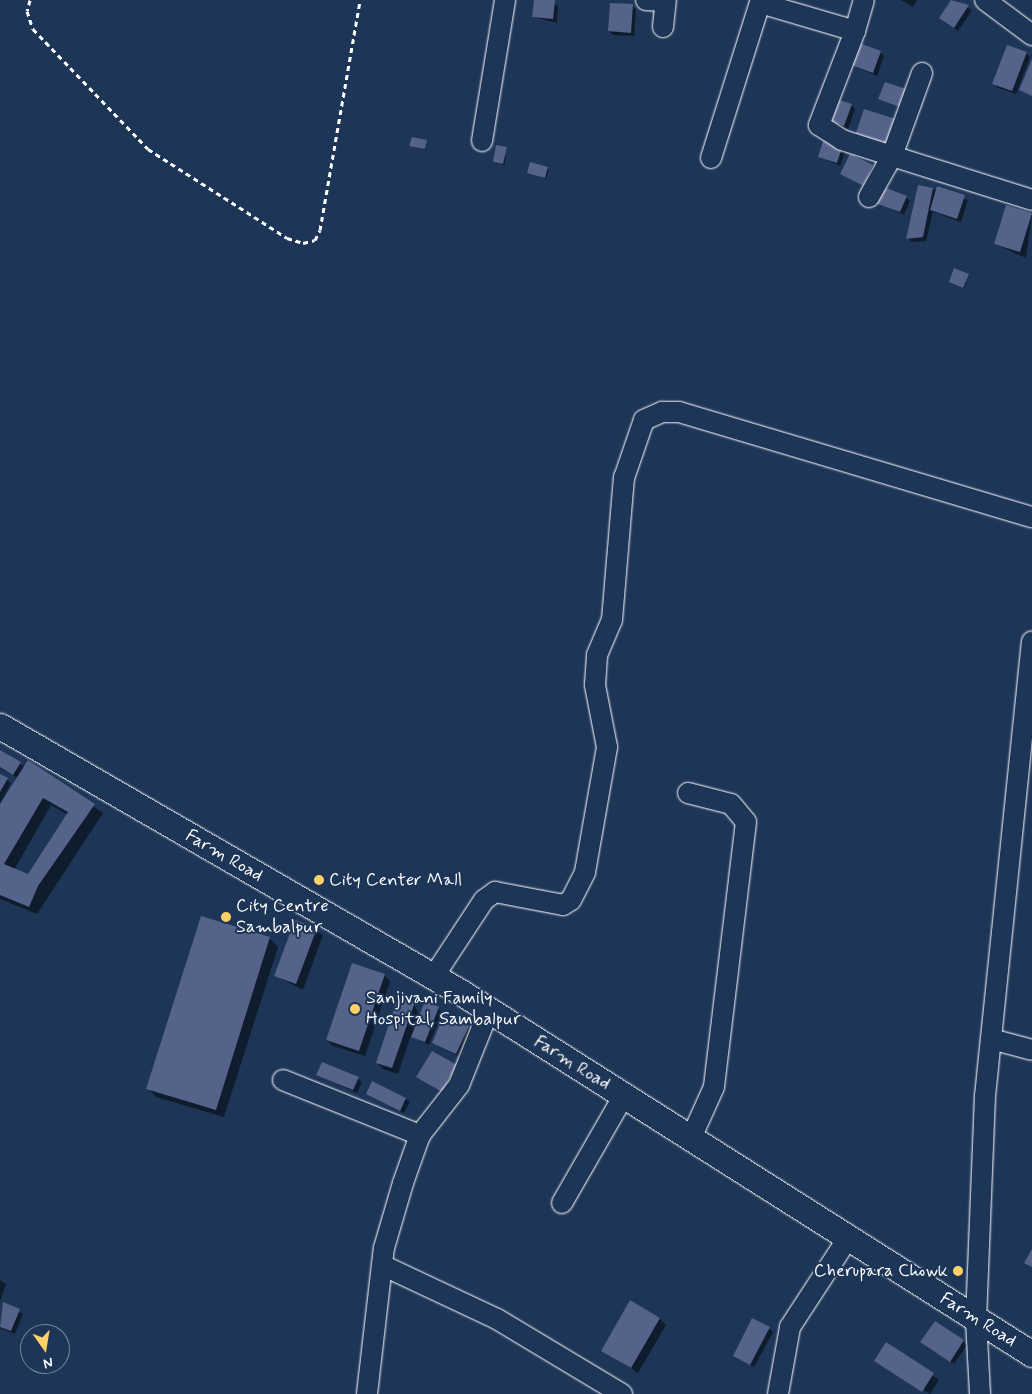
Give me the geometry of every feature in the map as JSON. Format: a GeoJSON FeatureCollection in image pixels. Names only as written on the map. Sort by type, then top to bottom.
{"type":"FeatureCollection","features":[{"type":"Feature","properties":{"kind":"main road","name":"Farm Road"},"geometry":{"type":"LineString","coordinates":[[0,726],[434,976],[1032,1354]]}},
{"type":"Feature","properties":{"kind":"street"},"geometry":{"type":"LineString","coordinates":[[482,141],[505,0]]}},
{"type":"Feature","properties":{"kind":"street"},"geometry":{"type":"LineString","coordinates":[[659,0],[663,27]]}},
{"type":"Feature","properties":{"kind":"street"},"geometry":{"type":"LineString","coordinates":[[864,0],[855,31],[819,125],[842,140],[1032,200]]}},
{"type":"Feature","properties":{"kind":"street"},"geometry":{"type":"LineString","coordinates":[[985,0],[1032,35]]}},
{"type":"Feature","properties":{"kind":"street"},"geometry":{"type":"LineString","coordinates":[[711,158],[760,3],[855,31]]}},
{"type":"Feature","properties":{"kind":"street"},"geometry":{"type":"LineString","coordinates":[[869,197],[892,156],[922,73]]}},
{"type":"Feature","properties":{"kind":"street"},"geometry":{"type":"LineString","coordinates":[[434,976],[484,900],[495,892],[563,905],[585,872],[607,747],[595,685],[596,655],[612,620],[624,478],[644,420],[662,412],[679,412],[1032,517]]}},
{"type":"Feature","properties":{"kind":"street"},"geometry":{"type":"LineString","coordinates":[[980,1394],[976,1320],[991,1039],[1032,641]]}},
{"type":"Feature","properties":{"kind":"street"},"geometry":{"type":"LineString","coordinates":[[688,793],[731,804],[746,822],[714,1087],[691,1138]]}},
{"type":"Feature","properties":{"kind":"street"},"geometry":{"type":"LineString","coordinates":[[367,1394],[382,1265],[420,1136],[459,1085],[489,1010]]}},
{"type":"Feature","properties":{"kind":"street"},"geometry":{"type":"LineString","coordinates":[[991,1039],[1032,1050]]}},
{"type":"Feature","properties":{"kind":"street"},"geometry":{"type":"LineString","coordinates":[[284,1080],[420,1136]]}},
{"type":"Feature","properties":{"kind":"street"},"geometry":{"type":"LineString","coordinates":[[562,1203],[624,1095]]}},
{"type":"Feature","properties":{"kind":"street"},"geometry":{"type":"LineString","coordinates":[[778,1394],[790,1327],[848,1238]]}},
{"type":"Feature","properties":{"kind":"street"},"geometry":{"type":"LineString","coordinates":[[382,1265],[497,1320],[622,1394]]}},
{"type":"Feature","properties":{"kind":"path"},"geometry":{"type":"LineString","coordinates":[[30,0],[27,11],[33,29],[148,149],[287,238],[303,243],[315,240],[320,230],[360,0]]}},
{"type":"Feature","properties":{"kind":"building"},"geometry":{"type":"Polygon","coordinates":[[[534,0],[555,0],[553,19],[532,17],[534,0]]]}},
{"type":"Feature","properties":{"kind":"building"},"geometry":{"type":"Polygon","coordinates":[[[951,0],[969,5],[954,28],[939,18],[951,0]]]}},
{"type":"Feature","properties":{"kind":"building"},"geometry":{"type":"Polygon","coordinates":[[[610,3],[633,4],[631,33],[608,31],[610,3]]]}},
{"type":"Feature","properties":{"kind":"building"},"geometry":{"type":"Polygon","coordinates":[[[854,41],[881,51],[873,73],[846,63],[854,41]]]}},
{"type":"Feature","properties":{"kind":"building"},"geometry":{"type":"Polygon","coordinates":[[[1007,45],[1027,52],[1012,91],[992,84],[1007,45]]]}},
{"type":"Feature","properties":{"kind":"building"},"geometry":{"type":"Polygon","coordinates":[[[1032,59],[1032,96],[1019,90],[1032,59]]]}},
{"type":"Feature","properties":{"kind":"building"},"geometry":{"type":"Polygon","coordinates":[[[885,82],[906,89],[899,107],[878,99],[885,82]]]}},
{"type":"Feature","properties":{"kind":"building"},"geometry":{"type":"Polygon","coordinates":[[[839,100],[852,104],[844,126],[832,122],[839,100]]]}},
{"type":"Feature","properties":{"kind":"building"},"geometry":{"type":"Polygon","coordinates":[[[864,109],[896,119],[886,149],[854,139],[864,109]]]}},
{"type":"Feature","properties":{"kind":"building"},"geometry":{"type":"Polygon","coordinates":[[[412,137],[427,140],[425,149],[409,146],[412,137]]]}},
{"type":"Feature","properties":{"kind":"building"},"geometry":{"type":"Polygon","coordinates":[[[824,138],[843,144],[837,163],[818,157],[824,138]]]}},
{"type":"Feature","properties":{"kind":"building"},"geometry":{"type":"Polygon","coordinates":[[[496,145],[507,147],[503,164],[493,162],[496,145]]]}},
{"type":"Feature","properties":{"kind":"building"},"geometry":{"type":"Polygon","coordinates":[[[850,154],[873,165],[863,186],[840,174],[850,154]]]}},
{"type":"Feature","properties":{"kind":"building"},"geometry":{"type":"Polygon","coordinates":[[[530,162],[548,167],[545,178],[527,173],[530,162]]]}},
{"type":"Feature","properties":{"kind":"building"},"geometry":{"type":"Polygon","coordinates":[[[918,185],[933,188],[923,237],[906,239],[918,185]]]}},
{"type":"Feature","properties":{"kind":"building"},"geometry":{"type":"Polygon","coordinates":[[[881,186],[907,196],[900,212],[875,203],[881,186]]]}},
{"type":"Feature","properties":{"kind":"building"},"geometry":{"type":"Polygon","coordinates":[[[937,186],[965,195],[957,219],[930,210],[937,186]]]}},
{"type":"Feature","properties":{"kind":"building"},"geometry":{"type":"Polygon","coordinates":[[[1006,205],[1032,213],[1020,252],[994,244],[1006,205]]]}},
{"type":"Feature","properties":{"kind":"building"},"geometry":{"type":"Polygon","coordinates":[[[954,268],[969,274],[963,288],[949,282],[954,268]]]}},
{"type":"Feature","properties":{"kind":"building"},"geometry":{"type":"Polygon","coordinates":[[[0,750],[21,762],[13,775],[0,767],[0,750]]]}},
{"type":"Feature","properties":{"kind":"building"},"geometry":{"type":"Polygon","coordinates":[[[28,760],[95,804],[38,886],[29,907],[0,895],[0,804],[28,760]],[[43,798],[4,864],[28,874],[68,812],[43,798]]]}},
{"type":"Feature","properties":{"kind":"building"},"geometry":{"type":"Polygon","coordinates":[[[0,774],[8,778],[0,792],[0,774]]]}},
{"type":"Feature","properties":{"kind":"building"},"geometry":{"type":"Polygon","coordinates":[[[201,916],[270,937],[216,1110],[146,1089],[201,916]]]}},
{"type":"Feature","properties":{"kind":"building"},"geometry":{"type":"Polygon","coordinates":[[[295,920],[317,928],[296,984],[274,976],[295,920]]]}},
{"type":"Feature","properties":{"kind":"building"},"geometry":{"type":"Polygon","coordinates":[[[352,963],[385,974],[359,1051],[326,1040],[352,963]]]}},
{"type":"Feature","properties":{"kind":"building"},"geometry":{"type":"Polygon","coordinates":[[[398,997],[415,1002],[392,1068],[376,1063],[398,997]]]}},
{"type":"Feature","properties":{"kind":"building"},"geometry":{"type":"Polygon","coordinates":[[[425,1001],[439,1007],[425,1042],[411,1037],[425,1001]]]}},
{"type":"Feature","properties":{"kind":"building"},"geometry":{"type":"Polygon","coordinates":[[[444,1015],[469,1026],[456,1054],[432,1043],[444,1015]]]}},
{"type":"Feature","properties":{"kind":"building"},"geometry":{"type":"Polygon","coordinates":[[[432,1051],[457,1065],[442,1092],[416,1077],[432,1051]]]}},
{"type":"Feature","properties":{"kind":"building"},"geometry":{"type":"Polygon","coordinates":[[[322,1062],[359,1077],[353,1090],[316,1075],[322,1062]]]}},
{"type":"Feature","properties":{"kind":"building"},"geometry":{"type":"Polygon","coordinates":[[[372,1081],[406,1098],[400,1111],[366,1094],[372,1081]]]}},
{"type":"Feature","properties":{"kind":"building"},"geometry":{"type":"Polygon","coordinates":[[[1032,1249],[1032,1267],[1024,1263],[1032,1249]]]}},
{"type":"Feature","properties":{"kind":"building"},"geometry":{"type":"Polygon","coordinates":[[[630,1300],[660,1318],[631,1368],[601,1351],[630,1300]]]}},
{"type":"Feature","properties":{"kind":"building"},"geometry":{"type":"Polygon","coordinates":[[[3,1302],[20,1309],[11,1331],[0,1327],[3,1302]]]}},
{"type":"Feature","properties":{"kind":"building"},"geometry":{"type":"Polygon","coordinates":[[[752,1318],[770,1327],[750,1365],[733,1356],[752,1318]]]}},
{"type":"Feature","properties":{"kind":"building"},"geometry":{"type":"Polygon","coordinates":[[[935,1321],[964,1340],[950,1362],[920,1342],[935,1321]]]}},
{"type":"Feature","properties":{"kind":"building"},"geometry":{"type":"Polygon","coordinates":[[[886,1342],[934,1373],[922,1392],[874,1361],[886,1342]]]}},
{"type":"Feature","properties":{"kind":"place","name":"City Center Mall"},"geometry":{"type":"Point","coordinates":[319,880]}},
{"type":"Feature","properties":{"kind":"place","name":"City Centre Sambalpur"},"geometry":{"type":"Point","coordinates":[226,917]}},
{"type":"Feature","properties":{"kind":"place","name":"Sanjivani Family Hospital, Sambalpur"},"geometry":{"type":"Point","coordinates":[355,1009]}},
{"type":"Feature","properties":{"kind":"place","name":"Cherupara Chowk"},"geometry":{"type":"Point","coordinates":[958,1271]}}]}
